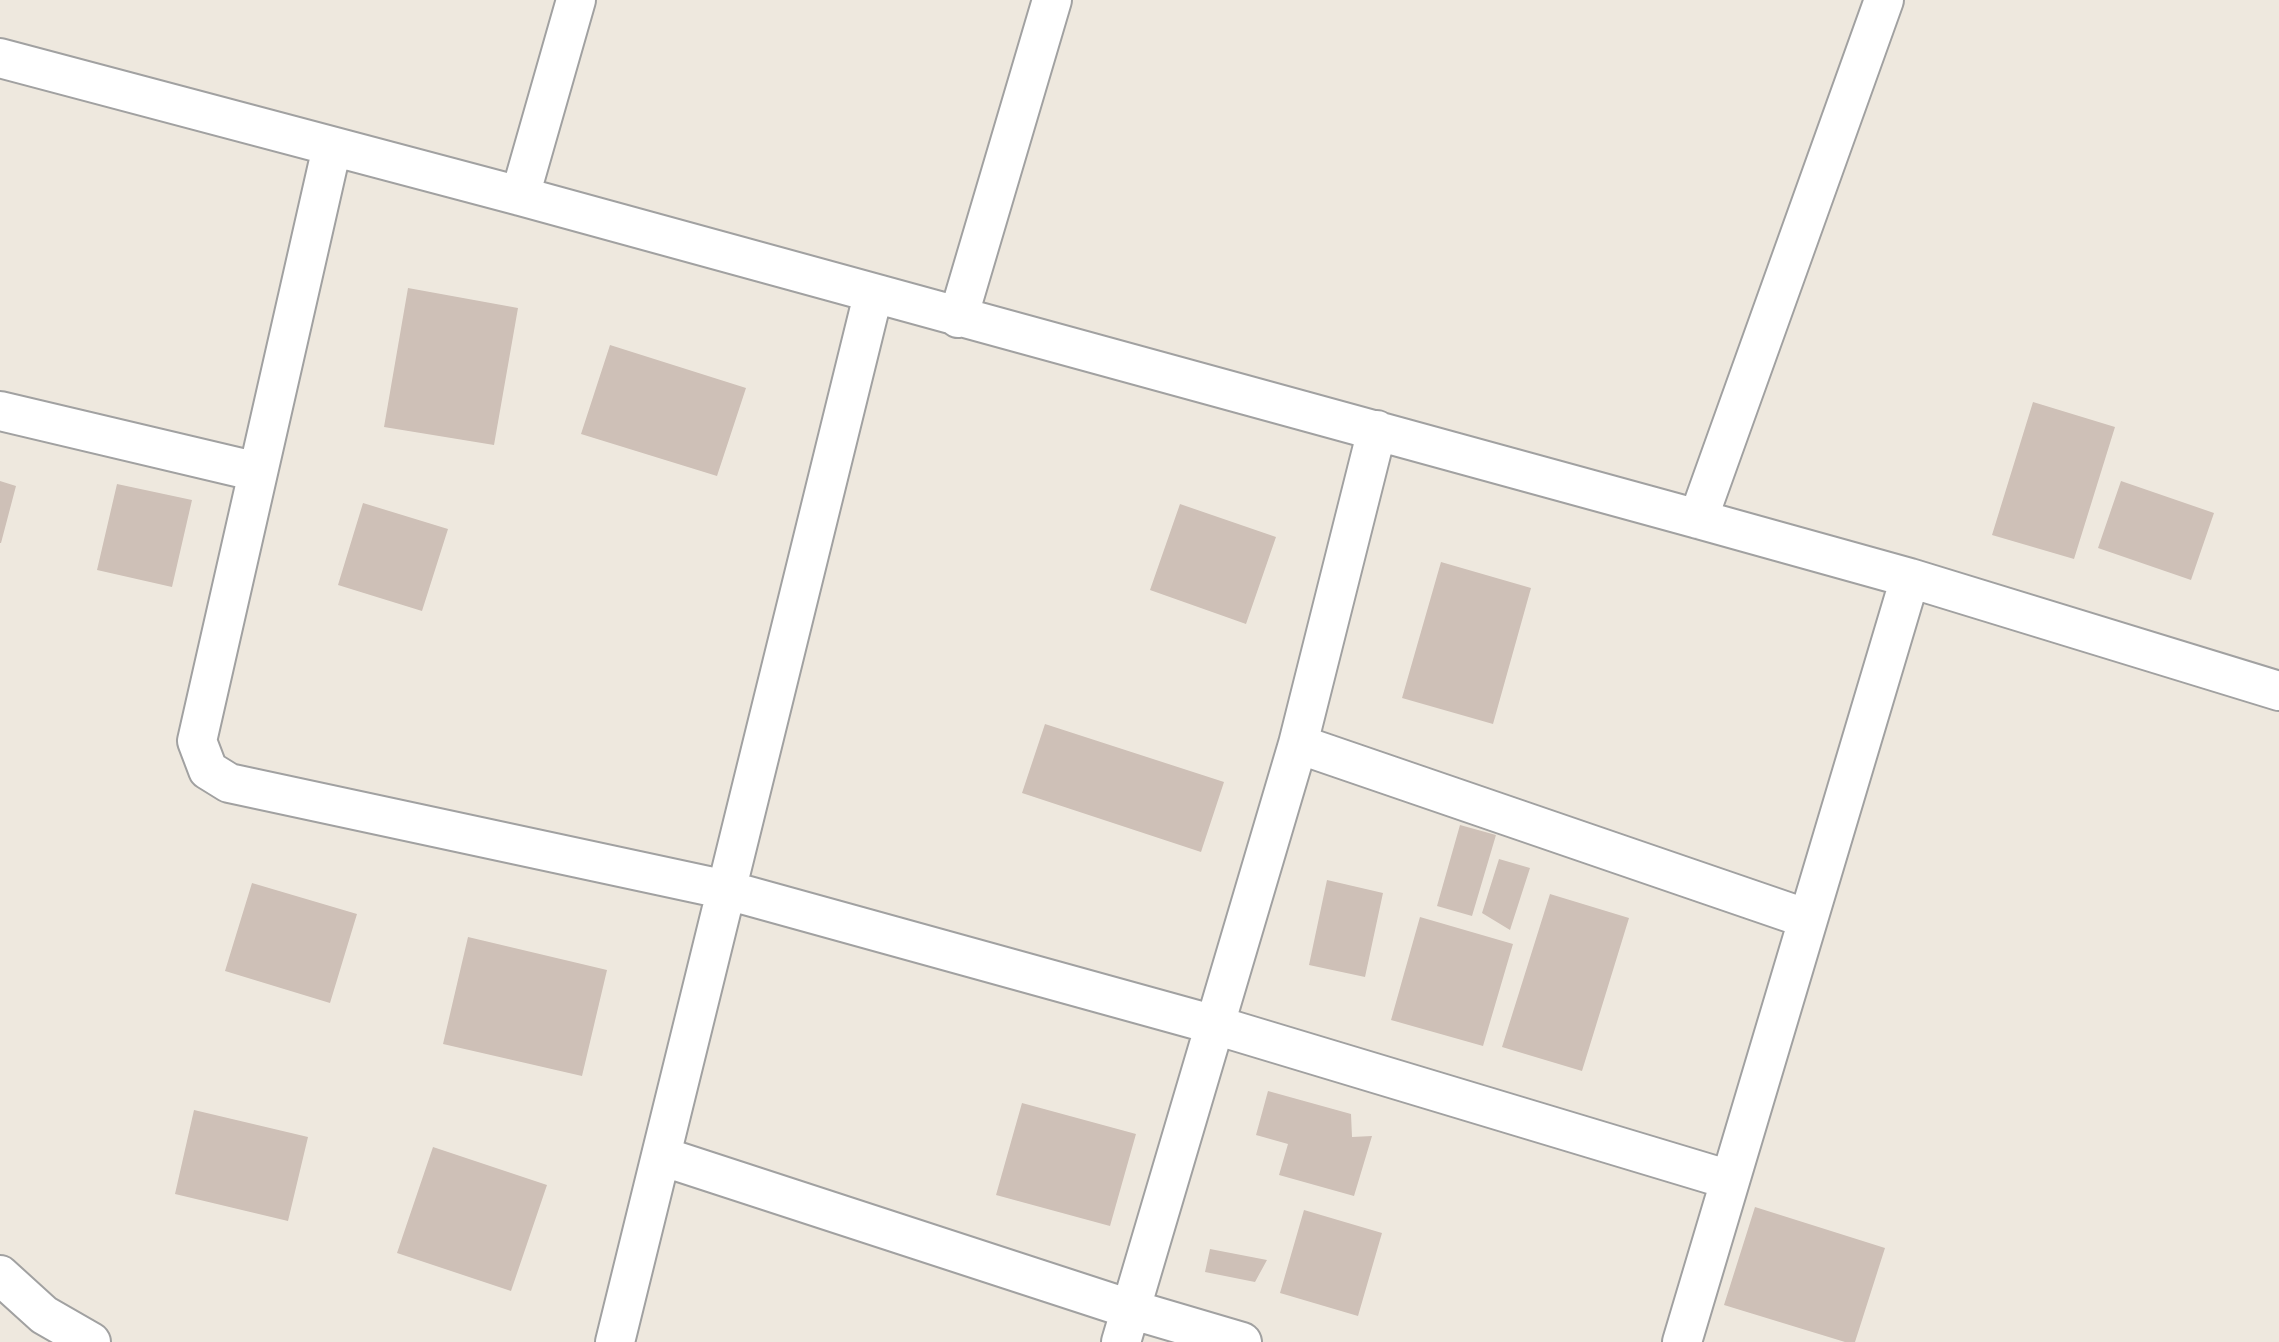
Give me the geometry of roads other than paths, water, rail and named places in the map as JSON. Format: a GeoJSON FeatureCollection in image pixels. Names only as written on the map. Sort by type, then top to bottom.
{"type":"FeatureCollection","features":[{"type":"Feature","properties":{"kind":"street"},"geometry":{"type":"LineString","coordinates":[[520,196],[576,0]]}},
{"type":"Feature","properties":{"kind":"street"},"geometry":{"type":"LineString","coordinates":[[958,318],[1052,0]]}},
{"type":"Feature","properties":{"kind":"street"},"geometry":{"type":"LineString","coordinates":[[1698,519],[1884,0]]}},
{"type":"Feature","properties":{"kind":"street"},"geometry":{"type":"LineString","coordinates":[[0,58],[520,196],[873,295],[1698,519],[1910,578],[2279,691]]}},
{"type":"Feature","properties":{"kind":"street"},"geometry":{"type":"LineString","coordinates":[[332,146],[197,741],[208,770],[229,783],[727,890],[1214,1025],[1730,1180]]}},
{"type":"Feature","properties":{"kind":"street"},"geometry":{"type":"LineString","coordinates":[[615,1342],[873,295]]}},
{"type":"Feature","properties":{"kind":"street"},"geometry":{"type":"LineString","coordinates":[[0,411],[258,472]]}},
{"type":"Feature","properties":{"kind":"street"},"geometry":{"type":"LineString","coordinates":[[1126,1325],[1298,744],[1377,430]]}},
{"type":"Feature","properties":{"kind":"street"},"geometry":{"type":"LineString","coordinates":[[1682,1342],[1910,578]]}},
{"type":"Feature","properties":{"kind":"street"},"geometry":{"type":"LineString","coordinates":[[1298,744],[1808,919]]}},
{"type":"Feature","properties":{"kind":"street"},"geometry":{"type":"LineString","coordinates":[[661,1156],[1126,1325],[1242,1342]]}},
{"type":"Feature","properties":{"kind":"street"},"geometry":{"type":"LineString","coordinates":[[0,1275],[70,1336]]}}]}
